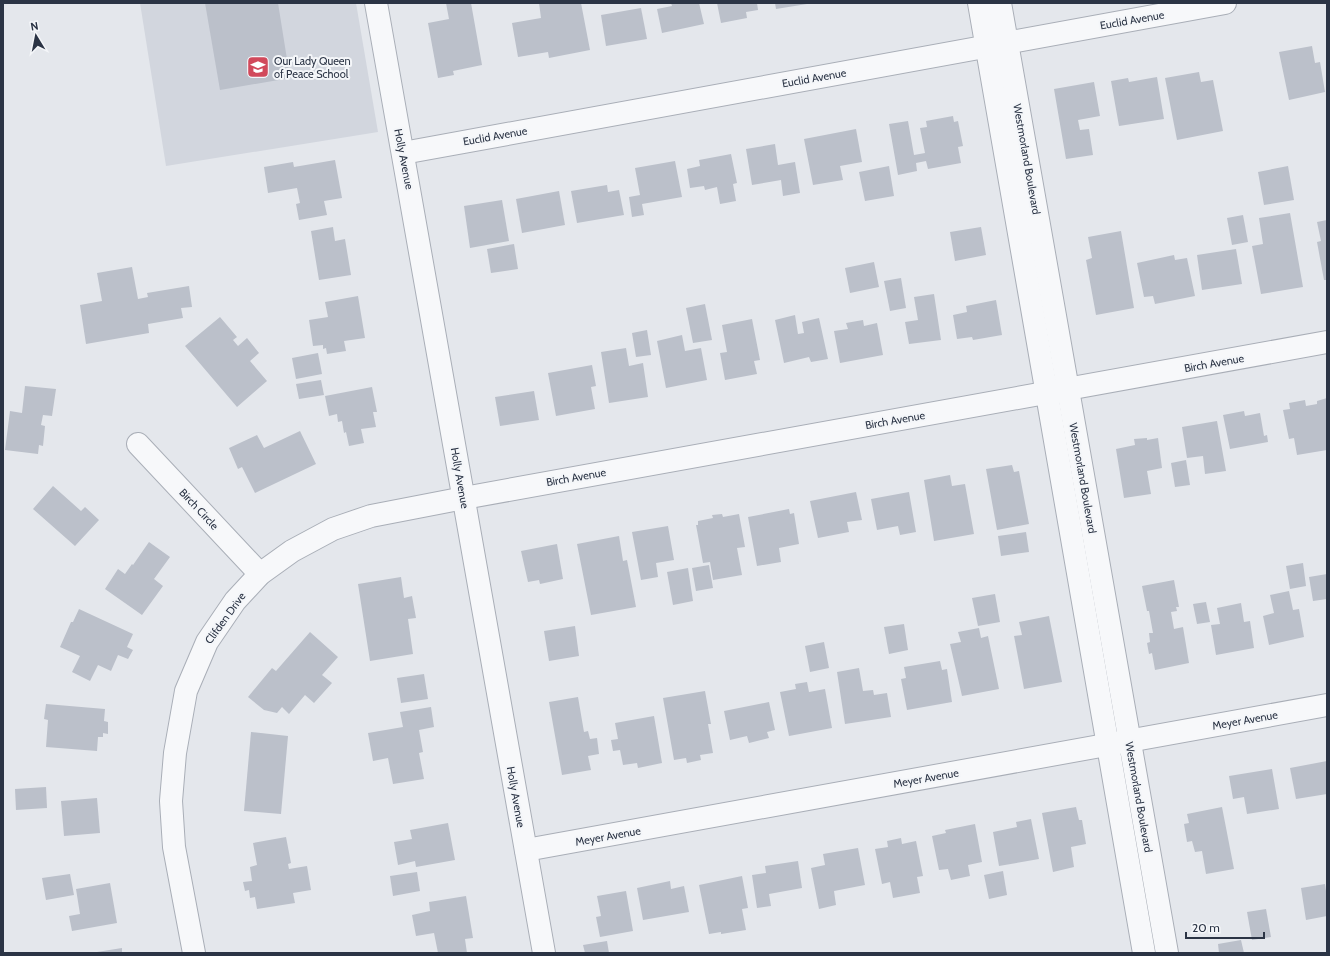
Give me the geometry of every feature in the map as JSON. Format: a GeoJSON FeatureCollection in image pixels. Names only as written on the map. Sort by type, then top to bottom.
{"type":"FeatureCollection","features":[{"type":"Feature","properties":{"kind":"street","name":"Holly Avenue"},"geometry":{"type":"LineString","coordinates":[[376,3],[544,953]]}},
{"type":"Feature","properties":{"kind":"street","name":"Westmorland Boulevard"},"geometry":{"type":"LineString","coordinates":[[979,3],[996,45],[1068,389],[1167,953]]}},
{"type":"Feature","properties":{"kind":"street","name":"Westmorland Boulevard"},"geometry":{"type":"LineString","coordinates":[[1000,3],[996,45],[1046,393],[1144,953]]}},
{"type":"Feature","properties":{"kind":"street","name":"Euclid Avenue"},"geometry":{"type":"LineString","coordinates":[[403,153],[1225,3]]}},
{"type":"Feature","properties":{"kind":"street","name":"Birch Avenue"},"geometry":{"type":"LineString","coordinates":[[464,498],[1327,342]]}},
{"type":"Feature","properties":{"kind":"street","name":"Birch Circle"},"geometry":{"type":"LineString","coordinates":[[138,444],[260,574]]}},
{"type":"Feature","properties":{"kind":"street","name":"Clifden Drive"},"geometry":{"type":"LineString","coordinates":[[194,953],[174,847],[171,801],[174,752],[186,690],[207,642],[234,601],[260,574],[292,551],[333,529],[371,516],[464,498]]}},
{"type":"Feature","properties":{"kind":"street","name":"Meyer Avenue"},"geometry":{"type":"LineString","coordinates":[[526,850],[1327,705]]}},
{"type":"Feature","properties":{"kind":"shaded area","name":"Our Lady Queen of Peace School"},"geometry":{"type":"Polygon","coordinates":[[[140,3],[356,3],[378,132],[166,166],[140,3]]]}},
{"type":"Feature","properties":{"kind":"building"},"geometry":{"type":"Polygon","coordinates":[[[205,3],[278,3],[290,78],[220,90],[205,3]]]}},
{"type":"Feature","properties":{"kind":"building"},"geometry":{"type":"Polygon","coordinates":[[[446,3],[471,3],[482,65],[453,71],[454,75],[438,78],[428,23],[449,19],[446,3]]]}},
{"type":"Feature","properties":{"kind":"building"},"geometry":{"type":"Polygon","coordinates":[[[539,3],[581,3],[590,50],[549,58],[548,52],[518,57],[512,23],[541,18],[539,3]]]}},
{"type":"Feature","properties":{"kind":"building"},"geometry":{"type":"Polygon","coordinates":[[[671,3],[699,3],[704,24],[662,33],[657,9],[672,6],[671,3]]]}},
{"type":"Feature","properties":{"kind":"building"},"geometry":{"type":"Polygon","coordinates":[[[717,3],[757,3],[758,10],[746,12],[747,18],[721,23],[717,3]]]}},
{"type":"Feature","properties":{"kind":"building"},"geometry":{"type":"Polygon","coordinates":[[[775,3],[807,3],[807,4],[776,9],[775,3]]]}},
{"type":"Feature","properties":{"kind":"building"},"geometry":{"type":"Polygon","coordinates":[[[641,8],[647,39],[606,46],[601,15],[641,8]]]}},
{"type":"Feature","properties":{"kind":"building"},"geometry":{"type":"Polygon","coordinates":[[[1312,46],[1315,63],[1320,62],[1325,92],[1289,100],[1279,52],[1312,46]]]}},
{"type":"Feature","properties":{"kind":"building"},"geometry":{"type":"Polygon","coordinates":[[[1199,72],[1201,82],[1213,80],[1223,131],[1177,140],[1165,78],[1199,72]]]}},
{"type":"Feature","properties":{"kind":"building"},"geometry":{"type":"Polygon","coordinates":[[[1157,77],[1164,119],[1119,126],[1111,81],[1128,78],[1129,82],[1157,77]]]}},
{"type":"Feature","properties":{"kind":"building"},"geometry":{"type":"Polygon","coordinates":[[[1094,82],[1100,116],[1078,120],[1080,130],[1089,129],[1093,155],[1066,159],[1054,89],[1094,82]]]}},
{"type":"Feature","properties":{"kind":"building"},"geometry":{"type":"Polygon","coordinates":[[[953,116],[954,122],[958,121],[963,146],[958,147],[961,163],[928,169],[926,161],[916,163],[917,171],[898,175],[889,124],[908,121],[914,155],[925,153],[920,128],[927,127],[926,121],[953,116]]]}},
{"type":"Feature","properties":{"kind":"building"},"geometry":{"type":"Polygon","coordinates":[[[856,129],[862,162],[840,166],[843,180],[813,185],[804,139],[856,129]]]}},
{"type":"Feature","properties":{"kind":"building"},"geometry":{"type":"Polygon","coordinates":[[[775,144],[778,165],[795,162],[800,193],[783,196],[781,180],[752,185],[746,149],[775,144]]]}},
{"type":"Feature","properties":{"kind":"building"},"geometry":{"type":"Polygon","coordinates":[[[731,154],[737,183],[733,184],[736,201],[720,204],[717,187],[705,190],[704,186],[690,188],[687,169],[700,166],[699,160],[731,154]]]}},
{"type":"Feature","properties":{"kind":"building"},"geometry":{"type":"Polygon","coordinates":[[[335,160],[342,198],[324,201],[327,215],[299,220],[296,204],[300,203],[297,188],[268,193],[264,167],[293,162],[294,167],[335,160]]]}},
{"type":"Feature","properties":{"kind":"building"},"geometry":{"type":"Polygon","coordinates":[[[675,161],[682,197],[642,204],[644,215],[632,217],[629,197],[640,195],[635,168],[675,161]]]}},
{"type":"Feature","properties":{"kind":"building"},"geometry":{"type":"Polygon","coordinates":[[[889,166],[894,196],[865,201],[859,172],[889,166]]]}},
{"type":"Feature","properties":{"kind":"building"},"geometry":{"type":"Polygon","coordinates":[[[1288,166],[1294,200],[1264,205],[1258,172],[1288,166]]]}},
{"type":"Feature","properties":{"kind":"building"},"geometry":{"type":"Polygon","coordinates":[[[607,185],[608,192],[619,190],[624,215],[577,223],[571,191],[607,185]]]}},
{"type":"Feature","properties":{"kind":"building"},"geometry":{"type":"Polygon","coordinates":[[[559,191],[565,225],[522,233],[516,199],[559,191]]]}},
{"type":"Feature","properties":{"kind":"building"},"geometry":{"type":"Polygon","coordinates":[[[502,200],[509,241],[470,248],[464,206],[502,200]]]}},
{"type":"Feature","properties":{"kind":"building"},"geometry":{"type":"Polygon","coordinates":[[[1290,213],[1303,287],[1261,294],[1252,246],[1263,244],[1259,218],[1290,213]]]}},
{"type":"Feature","properties":{"kind":"building"},"geometry":{"type":"Polygon","coordinates":[[[1243,215],[1248,242],[1232,245],[1227,218],[1243,215]]]}},
{"type":"Feature","properties":{"kind":"building"},"geometry":{"type":"Polygon","coordinates":[[[1327,220],[1327,280],[1324,280],[1317,242],[1321,241],[1317,222],[1327,220]]]}},
{"type":"Feature","properties":{"kind":"building"},"geometry":{"type":"Polygon","coordinates":[[[333,227],[335,241],[345,239],[351,275],[319,280],[311,231],[333,227]]]}},
{"type":"Feature","properties":{"kind":"building"},"geometry":{"type":"Polygon","coordinates":[[[981,227],[986,255],[955,261],[950,232],[981,227]]]}},
{"type":"Feature","properties":{"kind":"building"},"geometry":{"type":"Polygon","coordinates":[[[1121,231],[1134,308],[1096,315],[1086,260],[1092,258],[1088,237],[1121,231]]]}},
{"type":"Feature","properties":{"kind":"building"},"geometry":{"type":"Polygon","coordinates":[[[514,244],[518,269],[491,273],[487,249],[514,244]]]}},
{"type":"Feature","properties":{"kind":"building"},"geometry":{"type":"Polygon","coordinates":[[[1236,249],[1242,284],[1202,290],[1197,255],[1236,249]]]}},
{"type":"Feature","properties":{"kind":"building"},"geometry":{"type":"Polygon","coordinates":[[[1174,255],[1175,260],[1187,258],[1195,296],[1155,304],[1153,296],[1144,297],[1137,263],[1174,255]]]}},
{"type":"Feature","properties":{"kind":"building"},"geometry":{"type":"Polygon","coordinates":[[[874,262],[879,287],[850,293],[845,268],[874,262]]]}},
{"type":"Feature","properties":{"kind":"building"},"geometry":{"type":"Polygon","coordinates":[[[132,267],[138,299],[148,297],[147,293],[189,286],[192,307],[181,308],[183,318],[148,324],[149,333],[86,344],[80,305],[102,301],[97,273],[132,267]]]}},
{"type":"Feature","properties":{"kind":"building"},"geometry":{"type":"Polygon","coordinates":[[[901,278],[906,308],[890,311],[884,281],[901,278]]]}},
{"type":"Feature","properties":{"kind":"building"},"geometry":{"type":"Polygon","coordinates":[[[934,294],[941,340],[909,344],[905,322],[918,320],[914,297],[934,294]]]}},
{"type":"Feature","properties":{"kind":"building"},"geometry":{"type":"Polygon","coordinates":[[[358,296],[365,338],[344,341],[346,351],[327,354],[326,348],[323,349],[323,345],[313,346],[309,320],[328,317],[325,302],[358,296]]]}},
{"type":"Feature","properties":{"kind":"building"},"geometry":{"type":"Polygon","coordinates":[[[996,300],[1002,335],[973,340],[972,337],[957,339],[953,315],[967,312],[966,306],[996,300]]]}},
{"type":"Feature","properties":{"kind":"building"},"geometry":{"type":"Polygon","coordinates":[[[705,304],[712,340],[693,343],[686,308],[705,304]]]}},
{"type":"Feature","properties":{"kind":"building"},"geometry":{"type":"Polygon","coordinates":[[[795,315],[798,334],[804,333],[802,322],[819,318],[828,359],[811,362],[809,357],[784,363],[775,320],[795,315]]]}},
{"type":"Feature","properties":{"kind":"building"},"geometry":{"type":"Polygon","coordinates":[[[220,317],[237,337],[233,340],[238,346],[247,338],[259,353],[250,361],[267,381],[237,407],[185,346],[220,317]]]}},
{"type":"Feature","properties":{"kind":"building"},"geometry":{"type":"Polygon","coordinates":[[[752,319],[760,360],[754,361],[757,374],[725,380],[720,353],[727,352],[722,325],[752,319]]]}},
{"type":"Feature","properties":{"kind":"building"},"geometry":{"type":"Polygon","coordinates":[[[863,320],[864,326],[877,323],[883,355],[840,363],[834,331],[848,329],[846,323],[863,320]]]}},
{"type":"Feature","properties":{"kind":"building"},"geometry":{"type":"Polygon","coordinates":[[[647,330],[651,355],[636,357],[632,333],[647,330]]]}},
{"type":"Feature","properties":{"kind":"building"},"geometry":{"type":"Polygon","coordinates":[[[682,335],[685,351],[701,348],[707,380],[666,388],[657,341],[682,335]]]}},
{"type":"Feature","properties":{"kind":"building"},"geometry":{"type":"Polygon","coordinates":[[[626,348],[629,366],[643,363],[648,397],[609,403],[601,352],[626,348]]]}},
{"type":"Feature","properties":{"kind":"building"},"geometry":{"type":"Polygon","coordinates":[[[318,353],[322,374],[296,379],[292,358],[318,353]]]}},
{"type":"Feature","properties":{"kind":"building"},"geometry":{"type":"Polygon","coordinates":[[[592,365],[596,386],[591,387],[595,409],[556,416],[548,373],[592,365]]]}},
{"type":"Feature","properties":{"kind":"building"},"geometry":{"type":"Polygon","coordinates":[[[321,380],[324,395],[299,399],[296,384],[321,380]]]}},
{"type":"Feature","properties":{"kind":"building"},"geometry":{"type":"Polygon","coordinates":[[[25,386],[56,389],[52,416],[43,415],[41,425],[45,426],[43,446],[39,445],[38,454],[5,450],[10,411],[22,413],[25,386]]]}},
{"type":"Feature","properties":{"kind":"building"},"geometry":{"type":"Polygon","coordinates":[[[372,387],[377,412],[373,412],[376,427],[361,429],[364,443],[349,446],[346,432],[344,433],[342,421],[338,422],[337,414],[329,416],[325,396],[372,387]]]}},
{"type":"Feature","properties":{"kind":"building"},"geometry":{"type":"Polygon","coordinates":[[[534,391],[539,420],[500,426],[495,397],[534,391]]]}},
{"type":"Feature","properties":{"kind":"building"},"geometry":{"type":"Polygon","coordinates":[[[1327,398],[1327,450],[1297,455],[1294,438],[1289,439],[1283,410],[1290,409],[1289,403],[1305,400],[1306,406],[1317,404],[1317,401],[1327,398]]]}},
{"type":"Feature","properties":{"kind":"building"},"geometry":{"type":"Polygon","coordinates":[[[1244,411],[1245,416],[1260,413],[1264,436],[1267,435],[1268,442],[1230,449],[1223,415],[1244,411]]]}},
{"type":"Feature","properties":{"kind":"building"},"geometry":{"type":"Polygon","coordinates":[[[1217,421],[1226,471],[1205,474],[1203,456],[1187,458],[1182,427],[1217,421]]]}},
{"type":"Feature","properties":{"kind":"building"},"geometry":{"type":"Polygon","coordinates":[[[300,431],[316,464],[255,493],[242,467],[238,469],[229,448],[257,435],[264,448],[300,431]]]}},
{"type":"Feature","properties":{"kind":"building"},"geometry":{"type":"Polygon","coordinates":[[[1147,438],[1147,440],[1158,438],[1162,468],[1147,471],[1151,494],[1124,498],[1116,449],[1135,445],[1134,439],[1147,438]]]}},
{"type":"Feature","properties":{"kind":"building"},"geometry":{"type":"Polygon","coordinates":[[[1186,460],[1190,485],[1175,487],[1171,463],[1186,460]]]}},
{"type":"Feature","properties":{"kind":"building"},"geometry":{"type":"Polygon","coordinates":[[[1012,465],[1014,472],[1019,471],[1029,524],[997,530],[986,469],[1012,465]]]}},
{"type":"Feature","properties":{"kind":"building"},"geometry":{"type":"Polygon","coordinates":[[[950,475],[952,486],[965,484],[974,534],[934,541],[924,480],[950,475]]]}},
{"type":"Feature","properties":{"kind":"building"},"geometry":{"type":"Polygon","coordinates":[[[53,486],[81,511],[85,507],[99,520],[75,546],[33,509],[53,486]]]}},
{"type":"Feature","properties":{"kind":"building"},"geometry":{"type":"Polygon","coordinates":[[[856,492],[862,520],[847,522],[849,532],[818,538],[810,501],[856,492]]]}},
{"type":"Feature","properties":{"kind":"building"},"geometry":{"type":"Polygon","coordinates":[[[909,492],[916,532],[900,535],[898,526],[877,530],[871,499],[909,492]]]}},
{"type":"Feature","properties":{"kind":"building"},"geometry":{"type":"Polygon","coordinates":[[[789,509],[790,514],[794,513],[799,544],[779,548],[781,562],[757,566],[748,517],[789,509]]]}},
{"type":"Feature","properties":{"kind":"building"},"geometry":{"type":"Polygon","coordinates":[[[722,514],[723,517],[739,514],[745,547],[737,548],[742,575],[713,580],[710,562],[703,563],[696,525],[698,525],[698,521],[713,518],[712,515],[722,514]]]}},
{"type":"Feature","properties":{"kind":"building"},"geometry":{"type":"Polygon","coordinates":[[[668,526],[674,560],[656,563],[658,577],[641,580],[632,532],[668,526]]]}},
{"type":"Feature","properties":{"kind":"building"},"geometry":{"type":"Polygon","coordinates":[[[1026,532],[1029,552],[1001,556],[998,536],[1026,532]]]}},
{"type":"Feature","properties":{"kind":"building"},"geometry":{"type":"Polygon","coordinates":[[[619,536],[623,561],[627,560],[636,607],[591,615],[577,544],[619,536]]]}},
{"type":"Feature","properties":{"kind":"building"},"geometry":{"type":"Polygon","coordinates":[[[149,542],[170,557],[154,579],[163,586],[142,615],[105,589],[118,569],[125,574],[149,542]]]}},
{"type":"Feature","properties":{"kind":"building"},"geometry":{"type":"Polygon","coordinates":[[[557,544],[563,579],[540,584],[539,580],[528,582],[521,551],[557,544]]]}},
{"type":"Feature","properties":{"kind":"building"},"geometry":{"type":"Polygon","coordinates":[[[1303,563],[1306,586],[1290,589],[1286,566],[1303,563]]]}},
{"type":"Feature","properties":{"kind":"building"},"geometry":{"type":"Polygon","coordinates":[[[709,565],[713,588],[696,591],[692,568],[709,565]]]}},
{"type":"Feature","properties":{"kind":"building"},"geometry":{"type":"Polygon","coordinates":[[[688,568],[693,601],[673,605],[667,572],[688,568]]]}},
{"type":"Feature","properties":{"kind":"building"},"geometry":{"type":"Polygon","coordinates":[[[1327,574],[1327,599],[1313,601],[1309,577],[1327,574]]]}},
{"type":"Feature","properties":{"kind":"building"},"geometry":{"type":"Polygon","coordinates":[[[401,577],[404,598],[412,596],[416,618],[408,619],[413,654],[370,661],[358,584],[401,577]]]}},
{"type":"Feature","properties":{"kind":"building"},"geometry":{"type":"Polygon","coordinates":[[[1174,580],[1179,607],[1176,607],[1177,611],[1171,612],[1174,629],[1183,627],[1189,663],[1155,670],[1152,653],[1149,654],[1147,643],[1150,642],[1149,633],[1153,633],[1142,586],[1174,580]]]}},
{"type":"Feature","properties":{"kind":"building"},"geometry":{"type":"Polygon","coordinates":[[[1289,591],[1293,610],[1299,609],[1304,637],[1269,645],[1263,616],[1274,613],[1270,595],[1289,591]]]}},
{"type":"Feature","properties":{"kind":"building"},"geometry":{"type":"Polygon","coordinates":[[[995,594],[1000,622],[978,626],[972,598],[995,594]]]}},
{"type":"Feature","properties":{"kind":"building"},"geometry":{"type":"Polygon","coordinates":[[[1206,602],[1210,622],[1197,624],[1193,604],[1206,602]]]}},
{"type":"Feature","properties":{"kind":"building"},"geometry":{"type":"Polygon","coordinates":[[[1241,603],[1244,622],[1250,621],[1254,648],[1216,655],[1211,625],[1220,624],[1217,608],[1241,603]]]}},
{"type":"Feature","properties":{"kind":"building"},"geometry":{"type":"Polygon","coordinates":[[[79,609],[133,634],[127,647],[133,650],[128,659],[118,655],[111,671],[98,665],[90,681],[72,672],[80,656],[60,647],[71,622],[73,622],[79,609]]]}},
{"type":"Feature","properties":{"kind":"building"},"geometry":{"type":"Polygon","coordinates":[[[1049,616],[1062,682],[1024,689],[1014,636],[1022,635],[1019,622],[1049,616]]]}},
{"type":"Feature","properties":{"kind":"building"},"geometry":{"type":"Polygon","coordinates":[[[904,624],[908,650],[889,654],[884,627],[904,624]]]}},
{"type":"Feature","properties":{"kind":"building"},"geometry":{"type":"Polygon","coordinates":[[[575,626],[579,656],[549,661],[544,631],[575,626]]]}},
{"type":"Feature","properties":{"kind":"building"},"geometry":{"type":"Polygon","coordinates":[[[979,628],[981,638],[988,636],[999,689],[962,696],[950,644],[961,642],[958,632],[979,628]]]}},
{"type":"Feature","properties":{"kind":"building"},"geometry":{"type":"Polygon","coordinates":[[[310,632],[338,657],[322,675],[332,683],[314,703],[305,695],[289,714],[282,707],[277,713],[264,710],[248,697],[272,668],[276,671],[310,632]]]}},
{"type":"Feature","properties":{"kind":"building"},"geometry":{"type":"Polygon","coordinates":[[[824,642],[829,668],[810,672],[805,646],[824,642]]]}},
{"type":"Feature","properties":{"kind":"building"},"geometry":{"type":"Polygon","coordinates":[[[940,661],[942,670],[947,669],[952,702],[907,710],[901,679],[906,678],[904,667],[940,661]]]}},
{"type":"Feature","properties":{"kind":"building"},"geometry":{"type":"Polygon","coordinates":[[[859,668],[863,691],[873,690],[874,695],[887,693],[891,717],[845,724],[837,672],[859,668]]]}},
{"type":"Feature","properties":{"kind":"building"},"geometry":{"type":"Polygon","coordinates":[[[424,674],[428,699],[401,703],[397,678],[424,674]]]}},
{"type":"Feature","properties":{"kind":"building"},"geometry":{"type":"Polygon","coordinates":[[[807,682],[809,692],[825,689],[832,728],[789,736],[780,692],[796,689],[795,684],[807,682]]]}},
{"type":"Feature","properties":{"kind":"building"},"geometry":{"type":"Polygon","coordinates":[[[705,691],[711,724],[708,724],[713,753],[700,755],[701,760],[687,763],[686,758],[674,760],[663,698],[705,691]]]}},
{"type":"Feature","properties":{"kind":"building"},"geometry":{"type":"Polygon","coordinates":[[[578,697],[584,732],[588,731],[590,739],[597,738],[599,754],[588,756],[591,770],[562,775],[549,702],[578,697]]]}},
{"type":"Feature","properties":{"kind":"building"},"geometry":{"type":"Polygon","coordinates":[[[769,702],[775,730],[767,732],[769,738],[749,743],[747,736],[730,740],[724,711],[769,702]]]}},
{"type":"Feature","properties":{"kind":"building"},"geometry":{"type":"Polygon","coordinates":[[[46,704],[105,709],[104,721],[108,722],[108,734],[103,733],[103,737],[98,737],[97,751],[46,747],[48,720],[44,719],[46,704]]]}},
{"type":"Feature","properties":{"kind":"building"},"geometry":{"type":"Polygon","coordinates":[[[431,707],[434,727],[419,730],[423,752],[419,753],[424,779],[393,784],[388,758],[373,761],[368,733],[403,727],[400,712],[431,707]]]}},
{"type":"Feature","properties":{"kind":"building"},"geometry":{"type":"Polygon","coordinates":[[[654,716],[662,763],[638,768],[637,763],[623,765],[620,750],[613,751],[611,740],[618,739],[615,723],[654,716]]]}},
{"type":"Feature","properties":{"kind":"building"},"geometry":{"type":"Polygon","coordinates":[[[251,732],[288,736],[281,814],[244,811],[251,732]]]}},
{"type":"Feature","properties":{"kind":"building"},"geometry":{"type":"Polygon","coordinates":[[[1327,761],[1327,794],[1296,799],[1290,768],[1327,761]]]}},
{"type":"Feature","properties":{"kind":"building"},"geometry":{"type":"Polygon","coordinates":[[[1272,769],[1279,809],[1247,814],[1244,797],[1233,799],[1229,776],[1272,769]]]}},
{"type":"Feature","properties":{"kind":"building"},"geometry":{"type":"Polygon","coordinates":[[[46,787],[47,808],[16,810],[15,789],[46,787]]]}},
{"type":"Feature","properties":{"kind":"building"},"geometry":{"type":"Polygon","coordinates":[[[97,798],[100,833],[64,836],[61,801],[97,798]]]}},
{"type":"Feature","properties":{"kind":"building"},"geometry":{"type":"Polygon","coordinates":[[[1076,807],[1079,820],[1082,820],[1086,844],[1071,847],[1074,867],[1053,872],[1042,813],[1076,807]]]}},
{"type":"Feature","properties":{"kind":"building"},"geometry":{"type":"Polygon","coordinates":[[[1222,807],[1234,869],[1206,874],[1202,851],[1195,852],[1192,841],[1187,842],[1184,824],[1189,823],[1187,814],[1222,807]]]}},
{"type":"Feature","properties":{"kind":"building"},"geometry":{"type":"Polygon","coordinates":[[[1031,819],[1039,859],[999,866],[993,832],[1017,827],[1016,822],[1031,819]]]}},
{"type":"Feature","properties":{"kind":"building"},"geometry":{"type":"Polygon","coordinates":[[[448,823],[455,860],[416,867],[415,861],[398,865],[394,842],[412,839],[410,830],[448,823]]]}},
{"type":"Feature","properties":{"kind":"building"},"geometry":{"type":"Polygon","coordinates":[[[975,824],[982,862],[968,865],[970,876],[951,880],[948,869],[939,870],[932,836],[946,833],[945,830],[975,824]]]}},
{"type":"Feature","properties":{"kind":"building"},"geometry":{"type":"Polygon","coordinates":[[[286,837],[291,863],[288,864],[289,869],[307,866],[311,890],[293,893],[295,903],[257,909],[255,897],[250,898],[249,890],[245,891],[243,882],[252,881],[250,867],[257,865],[253,843],[286,837]]]}},
{"type":"Feature","properties":{"kind":"building"},"geometry":{"type":"Polygon","coordinates":[[[901,838],[902,844],[916,841],[923,876],[917,877],[920,893],[893,898],[890,882],[882,884],[875,849],[888,847],[887,841],[901,838]]]}},
{"type":"Feature","properties":{"kind":"building"},"geometry":{"type":"Polygon","coordinates":[[[858,848],[865,885],[834,891],[836,905],[819,909],[811,868],[825,865],[823,854],[858,848]]]}},
{"type":"Feature","properties":{"kind":"building"},"geometry":{"type":"Polygon","coordinates":[[[798,861],[802,888],[769,894],[771,906],[757,908],[752,875],[766,873],[765,866],[798,861]]]}},
{"type":"Feature","properties":{"kind":"building"},"geometry":{"type":"Polygon","coordinates":[[[1003,871],[1007,895],[989,899],[984,875],[1003,871]]]}},
{"type":"Feature","properties":{"kind":"building"},"geometry":{"type":"Polygon","coordinates":[[[417,872],[420,891],[393,896],[390,876],[417,872]]]}},
{"type":"Feature","properties":{"kind":"building"},"geometry":{"type":"Polygon","coordinates":[[[70,874],[74,895],[46,900],[42,878],[70,874]]]}},
{"type":"Feature","properties":{"kind":"building"},"geometry":{"type":"Polygon","coordinates":[[[742,876],[748,908],[742,909],[746,930],[721,934],[721,932],[709,934],[699,885],[742,876]]]}},
{"type":"Feature","properties":{"kind":"building"},"geometry":{"type":"Polygon","coordinates":[[[670,881],[671,889],[684,886],[689,912],[643,920],[637,888],[670,881]]]}},
{"type":"Feature","properties":{"kind":"building"},"geometry":{"type":"Polygon","coordinates":[[[110,883],[117,923],[72,931],[69,916],[80,914],[76,889],[110,883]]]}},
{"type":"Feature","properties":{"kind":"building"},"geometry":{"type":"Polygon","coordinates":[[[1325,884],[1327,916],[1306,920],[1301,888],[1325,884]]]}},
{"type":"Feature","properties":{"kind":"building"},"geometry":{"type":"Polygon","coordinates":[[[626,891],[633,931],[600,937],[596,917],[601,916],[597,896],[626,891]]]}},
{"type":"Feature","properties":{"kind":"building"},"geometry":{"type":"Polygon","coordinates":[[[466,896],[473,938],[465,939],[467,953],[438,953],[434,933],[416,936],[412,915],[430,911],[429,902],[466,896]]]}},
{"type":"Feature","properties":{"kind":"building"},"geometry":{"type":"Polygon","coordinates":[[[1266,909],[1271,937],[1252,940],[1247,912],[1266,909]]]}},
{"type":"Feature","properties":{"kind":"building"},"geometry":{"type":"Polygon","coordinates":[[[1241,940],[1244,953],[1219,953],[1218,944],[1241,940]]]}},
{"type":"Feature","properties":{"kind":"building"},"geometry":{"type":"Polygon","coordinates":[[[607,941],[609,953],[585,953],[583,945],[607,941]]]}},
{"type":"Feature","properties":{"kind":"building"},"geometry":{"type":"Polygon","coordinates":[[[122,948],[122,953],[97,953],[97,952],[122,948]]]}},
{"type":"Feature","properties":{"kind":"place","name":"Our Lady Queen of Peace School"},"geometry":{"type":"Point","coordinates":[258,67]}}]}
